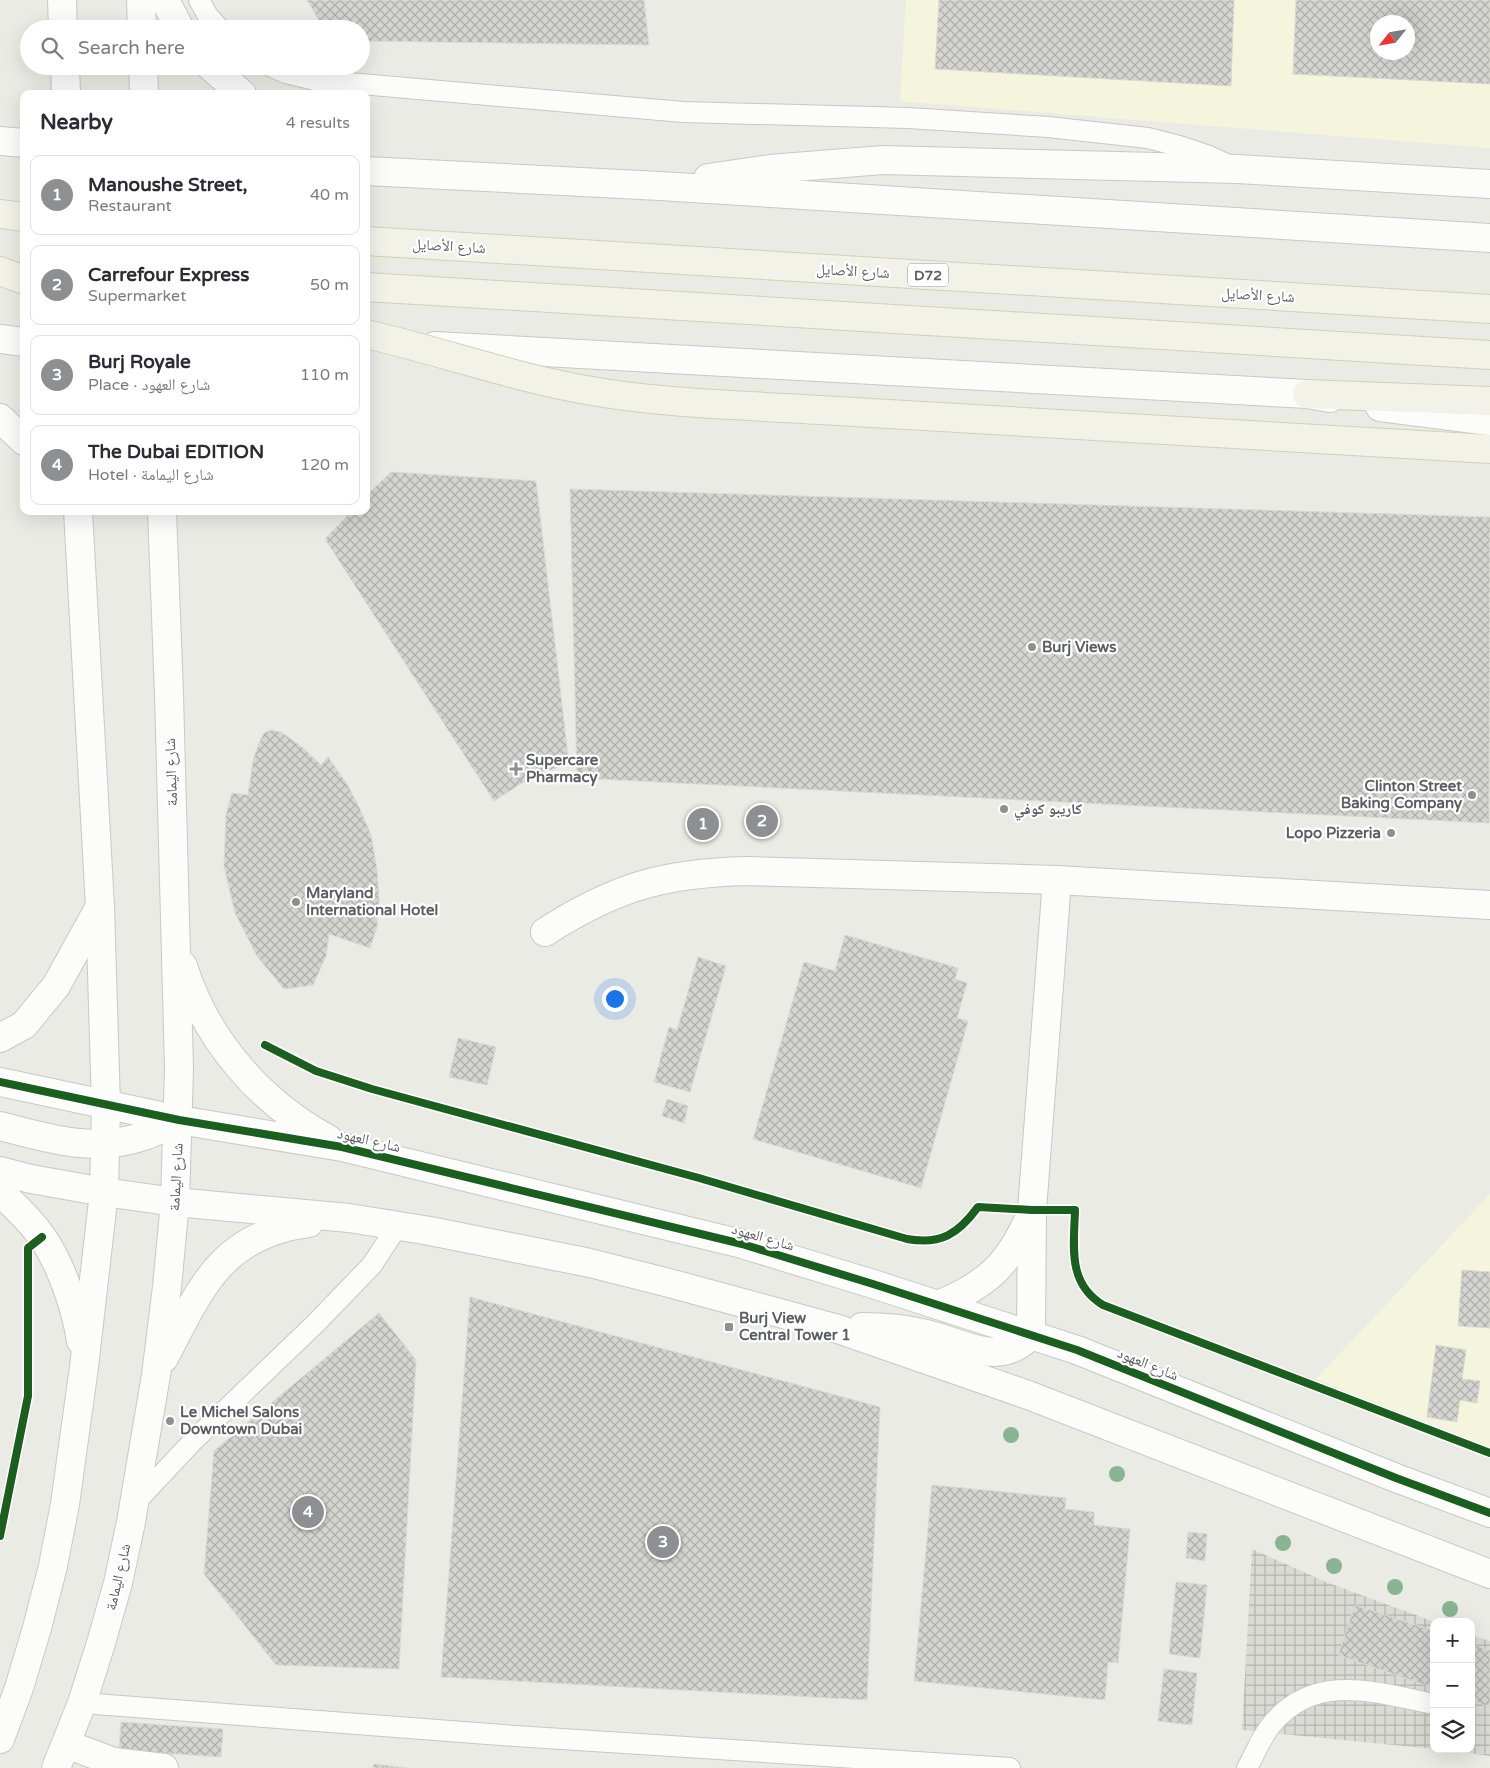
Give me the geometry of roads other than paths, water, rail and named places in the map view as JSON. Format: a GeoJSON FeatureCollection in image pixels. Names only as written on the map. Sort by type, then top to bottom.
{"type":"FeatureCollection","features":[{"type":"Feature","properties":{"kind":"main road"},"geometry":{"type":"LineString","coordinates":[[0,214],[20,216]]}},
{"type":"Feature","properties":{"kind":"main road","name":"شارع الأصايل"},"geometry":{"type":"LineString","coordinates":[[370,241],[1490,310]]}},
{"type":"Feature","properties":{"kind":"main road"},"geometry":{"type":"LineString","coordinates":[[0,270],[20,270]]}},
{"type":"Feature","properties":{"kind":"main road"},"geometry":{"type":"LineString","coordinates":[[0,270],[20,278]]}},
{"type":"Feature","properties":{"kind":"main road"},"geometry":{"type":"LineString","coordinates":[[370,287],[1490,355]]}},
{"type":"Feature","properties":{"kind":"main road"},"geometry":{"type":"LineString","coordinates":[[370,335],[414,345],[505,372],[586,390],[669,401],[1490,449]]}},
{"type":"Feature","properties":{"kind":"main road"},"geometry":{"type":"LineString","coordinates":[[1307,394],[1490,400]]}},
{"type":"Feature","properties":{"kind":"street"},"geometry":{"type":"LineString","coordinates":[[62,0],[63,20]]}},
{"type":"Feature","properties":{"kind":"street"},"geometry":{"type":"LineString","coordinates":[[141,0],[142,20]]}},
{"type":"Feature","properties":{"kind":"street"},"geometry":{"type":"LineString","coordinates":[[165,0],[175,20]]}},
{"type":"Feature","properties":{"kind":"street"},"geometry":{"type":"LineString","coordinates":[[65,75],[66,90]]}},
{"type":"Feature","properties":{"kind":"street"},"geometry":{"type":"LineString","coordinates":[[143,75],[144,90]]}},
{"type":"Feature","properties":{"kind":"street"},"geometry":{"type":"LineString","coordinates":[[220,75],[237,90]]}},
{"type":"Feature","properties":{"kind":"street"},"geometry":{"type":"LineString","coordinates":[[0,141],[20,143]]}},
{"type":"Feature","properties":{"kind":"street"},"geometry":{"type":"LineString","coordinates":[[660,186],[770,169],[883,160],[1237,169],[1490,184]]}},
{"type":"Feature","properties":{"kind":"street"},"geometry":{"type":"LineString","coordinates":[[372,168],[1490,238]]}},
{"type":"Feature","properties":{"kind":"street"},"geometry":{"type":"LineString","coordinates":[[0,339],[20,342]]}},
{"type":"Feature","properties":{"kind":"street"},"geometry":{"type":"LineString","coordinates":[[370,342],[1307,394],[1363,404],[1490,421]]}},
{"type":"Feature","properties":{"kind":"street"},"geometry":{"type":"LineString","coordinates":[[0,418],[20,437]]}},
{"type":"Feature","properties":{"kind":"street"},"geometry":{"type":"LineString","coordinates":[[0,1739],[38,1628],[65,1504],[84,1367],[104,1192],[106,1105],[100,907],[77,515]]}},
{"type":"Feature","properties":{"kind":"street","name":"شارع اليمامة"},"geometry":{"type":"LineString","coordinates":[[61,1756],[82,1702],[118,1583],[156,1375],[168,1287],[175,1202],[179,1120],[176,943],[163,516]]}},
{"type":"Feature","properties":{"kind":"street"},"geometry":{"type":"LineString","coordinates":[[545,932],[575,912],[599,900],[641,884],[675,876],[746,871],[1057,880],[1490,905]]}},
{"type":"Feature","properties":{"kind":"street"},"geometry":{"type":"LineString","coordinates":[[838,1329],[883,1327],[905,1330],[928,1334],[987,1353],[1011,1350],[1022,1344],[1031,1335],[1032,1210],[1057,880]]}},
{"type":"Feature","properties":{"kind":"street"},"geometry":{"type":"LineString","coordinates":[[0,1038],[24,1026],[56,986],[100,907]]}},
{"type":"Feature","properties":{"kind":"street"},"geometry":{"type":"LineString","coordinates":[[176,943],[186,976],[200,1008],[217,1038],[238,1066],[260,1091],[285,1112],[313,1131],[342,1147]]}},
{"type":"Feature","properties":{"kind":"street","name":"شارع العهود"},"geometry":{"type":"LineString","coordinates":[[0,1082],[179,1120],[342,1147],[742,1244],[1077,1350],[1490,1514]]}},
{"type":"Feature","properties":{"kind":"street"},"geometry":{"type":"LineString","coordinates":[[0,1126],[62,1142],[106,1144],[144,1136],[179,1120]]}},
{"type":"Feature","properties":{"kind":"street"},"geometry":{"type":"LineString","coordinates":[[0,1171],[31,1179],[104,1192],[175,1202],[350,1218],[398,1225],[590,1263],[669,1283],[838,1329],[1028,1395],[1490,1574]]}},
{"type":"Feature","properties":{"kind":"street"},"geometry":{"type":"LineString","coordinates":[[0,1192],[42,1237],[62,1275],[77,1320],[84,1367]]}},
{"type":"Feature","properties":{"kind":"street"},"geometry":{"type":"LineString","coordinates":[[938,1305],[959,1297],[977,1286],[1000,1266],[1018,1242],[1032,1210]]}},
{"type":"Feature","properties":{"kind":"street"},"geometry":{"type":"LineString","coordinates":[[156,1375],[202,1287],[215,1270],[230,1256],[251,1241],[274,1230],[350,1218]]}},
{"type":"Feature","properties":{"kind":"street"},"geometry":{"type":"LineString","coordinates":[[61,1756],[164,1768]]}},
{"type":"Feature","properties":{"kind":"lane"},"geometry":{"type":"LineString","coordinates":[[199,0],[212,20]]}},
{"type":"Feature","properties":{"kind":"lane"},"geometry":{"type":"LineString","coordinates":[[294,75],[315,80],[664,110],[918,118],[1048,127],[1148,138],[1209,156],[1237,169]]}},
{"type":"Feature","properties":{"kind":"lane"},"geometry":{"type":"LineString","coordinates":[[133,1505],[194,1440],[315,1324],[372,1265],[398,1225]]}},
{"type":"Feature","properties":{"kind":"lane"},"geometry":{"type":"LineString","coordinates":[[1247,1768],[1272,1723],[1291,1707],[1313,1695],[1337,1689],[1362,1690],[1430,1703]]}},
{"type":"Feature","properties":{"kind":"lane"},"geometry":{"type":"LineString","coordinates":[[82,1702],[516,1736],[1010,1768]]}},
{"type":"Feature","properties":{"kind":"place","name":"Burj Views"},"geometry":{"type":"Point","coordinates":[1032,647]}},
{"type":"Feature","properties":{"kind":"place","name":"Supercare Pharmacy"},"geometry":{"type":"Point","coordinates":[516,769]}},
{"type":"Feature","properties":{"kind":"place","name":"Clinton Street Baking Company"},"geometry":{"type":"Point","coordinates":[1472,795]}},
{"type":"Feature","properties":{"kind":"place","name":"كاريبو كوفي"},"geometry":{"type":"Point","coordinates":[1004,809]}},
{"type":"Feature","properties":{"kind":"place","name":"Carrefour Express"},"geometry":{"type":"Point","coordinates":[762,821]}},
{"type":"Feature","properties":{"kind":"place","name":"Manoushe Street,"},"geometry":{"type":"Point","coordinates":[703,824]}},
{"type":"Feature","properties":{"kind":"place","name":"Lopo Pizzeria"},"geometry":{"type":"Point","coordinates":[1391,833]}},
{"type":"Feature","properties":{"kind":"place","name":"Maryland International Hotel"},"geometry":{"type":"Point","coordinates":[296,902]}},
{"type":"Feature","properties":{"kind":"place","name":"Burj View Central Tower 1"},"geometry":{"type":"Point","coordinates":[729,1327]}},
{"type":"Feature","properties":{"kind":"place","name":"Le Michel Salons Downtown Dubai"},"geometry":{"type":"Point","coordinates":[170,1421]}},
{"type":"Feature","properties":{"kind":"place","name":"The Dubai EDITION"},"geometry":{"type":"Point","coordinates":[308,1512]}},
{"type":"Feature","properties":{"kind":"place","name":"Burj Royale"},"geometry":{"type":"Point","coordinates":[663,1542]}}]}
